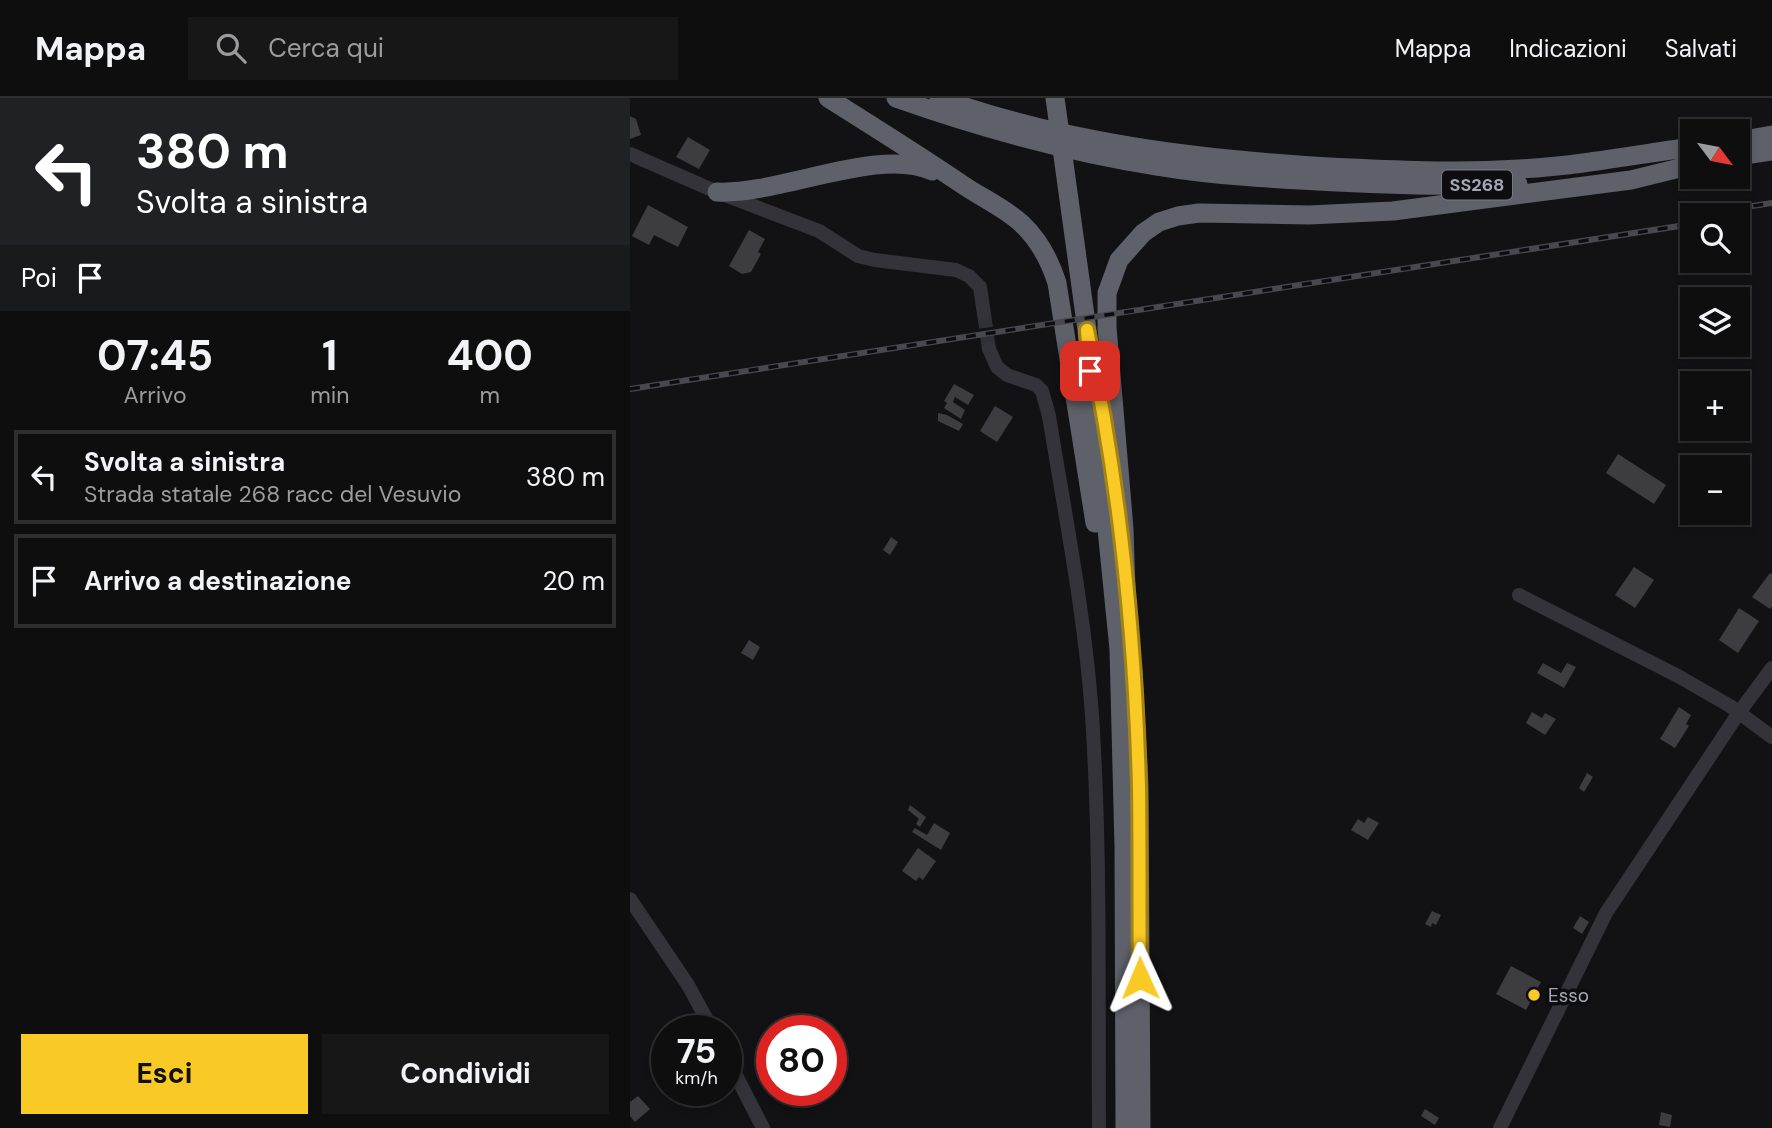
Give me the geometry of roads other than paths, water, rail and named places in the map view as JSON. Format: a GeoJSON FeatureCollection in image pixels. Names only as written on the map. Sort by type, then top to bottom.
{"type":"FeatureCollection","features":[{"type":"Feature","properties":{"kind":"highway"},"geometry":{"type":"LineString","coordinates":[[828,98],[944,170],[1022,224],[1044,252],[1057,283],[1104,582],[1121,733]]}},
{"type":"Feature","properties":{"kind":"highway","name":"SS268"},"geometry":{"type":"LineString","coordinates":[[896,98],[968,123],[1081,145],[1159,167],[1247,176],[1431,185],[1523,184],[1680,165]]}},
{"type":"Feature","properties":{"kind":"highway","name":"SS268"},"geometry":{"type":"LineString","coordinates":[[939,98],[1045,137]]}},
{"type":"Feature","properties":{"kind":"highway"},"geometry":{"type":"LineString","coordinates":[[967,98],[1045,137]]}},
{"type":"Feature","properties":{"kind":"highway"},"geometry":{"type":"LineString","coordinates":[[1055,98],[1087,330],[1113,579],[1121,694],[1125,1128]]}},
{"type":"Feature","properties":{"kind":"highway"},"geometry":{"type":"LineString","coordinates":[[1750,139],[1772,135]]}},
{"type":"Feature","properties":{"kind":"highway","name":"SS268"},"geometry":{"type":"LineString","coordinates":[[1081,145],[1222,160],[1431,171],[1522,169],[1680,149]]}},
{"type":"Feature","properties":{"kind":"highway"},"geometry":{"type":"LineString","coordinates":[[1750,154],[1772,151]]}},
{"type":"Feature","properties":{"kind":"highway"},"geometry":{"type":"LineString","coordinates":[[717,192],[734,193],[882,164],[904,163],[922,166],[962,184]]}},
{"type":"Feature","properties":{"kind":"highway"},"geometry":{"type":"LineString","coordinates":[[1141,1128],[1139,786],[1124,529],[1107,327],[1107,293],[1119,260],[1143,233],[1159,222],[1178,216],[1199,213],[1309,215],[1393,211],[1631,180],[1680,167]]}},
{"type":"Feature","properties":{"kind":"highway"},"geometry":{"type":"LineString","coordinates":[[754,206],[755,195],[766,188]]}},
{"type":"Feature","properties":{"kind":"highway"},"geometry":{"type":"LineString","coordinates":[[1087,330],[1100,390],[1126,588]]}},
{"type":"Feature","properties":{"kind":"highway"},"geometry":{"type":"LineString","coordinates":[[1140,978],[1147,1027],[1153,1128]]}},
{"type":"Feature","properties":{"kind":"street"},"geometry":{"type":"LineString","coordinates":[[630,154],[717,192],[819,231],[858,256],[956,270],[969,276],[980,287],[984,314]]}},
{"type":"Feature","properties":{"kind":"street"},"geometry":{"type":"LineString","coordinates":[[989,349],[997,367],[1007,375],[1042,391],[1049,416],[1076,588],[1092,713],[1096,803],[1100,1128]]}},
{"type":"Feature","properties":{"kind":"street"},"geometry":{"type":"LineString","coordinates":[[1519,595],[1678,676],[1730,706],[1772,737]]}},
{"type":"Feature","properties":{"kind":"street"},"geometry":{"type":"LineString","coordinates":[[1500,1128],[1606,913],[1738,714],[1772,668]]}},
{"type":"Feature","properties":{"kind":"street"},"geometry":{"type":"LineString","coordinates":[[630,899],[688,985],[704,1015]]}},
{"type":"Feature","properties":{"kind":"street"},"geometry":{"type":"LineString","coordinates":[[742,1087],[763,1128]]}},
{"type":"Feature","properties":{"kind":"tunnel"},"geometry":{"type":"LineString","coordinates":[[984,314],[989,349]]}},
{"type":"Feature","properties":{"kind":"railway"},"geometry":{"type":"LineString","coordinates":[[1750,206],[1772,203]]}},
{"type":"Feature","properties":{"kind":"railway"},"geometry":{"type":"LineString","coordinates":[[630,389],[1680,226]]}},
{"type":"Feature","properties":{"kind":"place","name":"Esso"},"geometry":{"type":"Point","coordinates":[1534,995]}}]}
